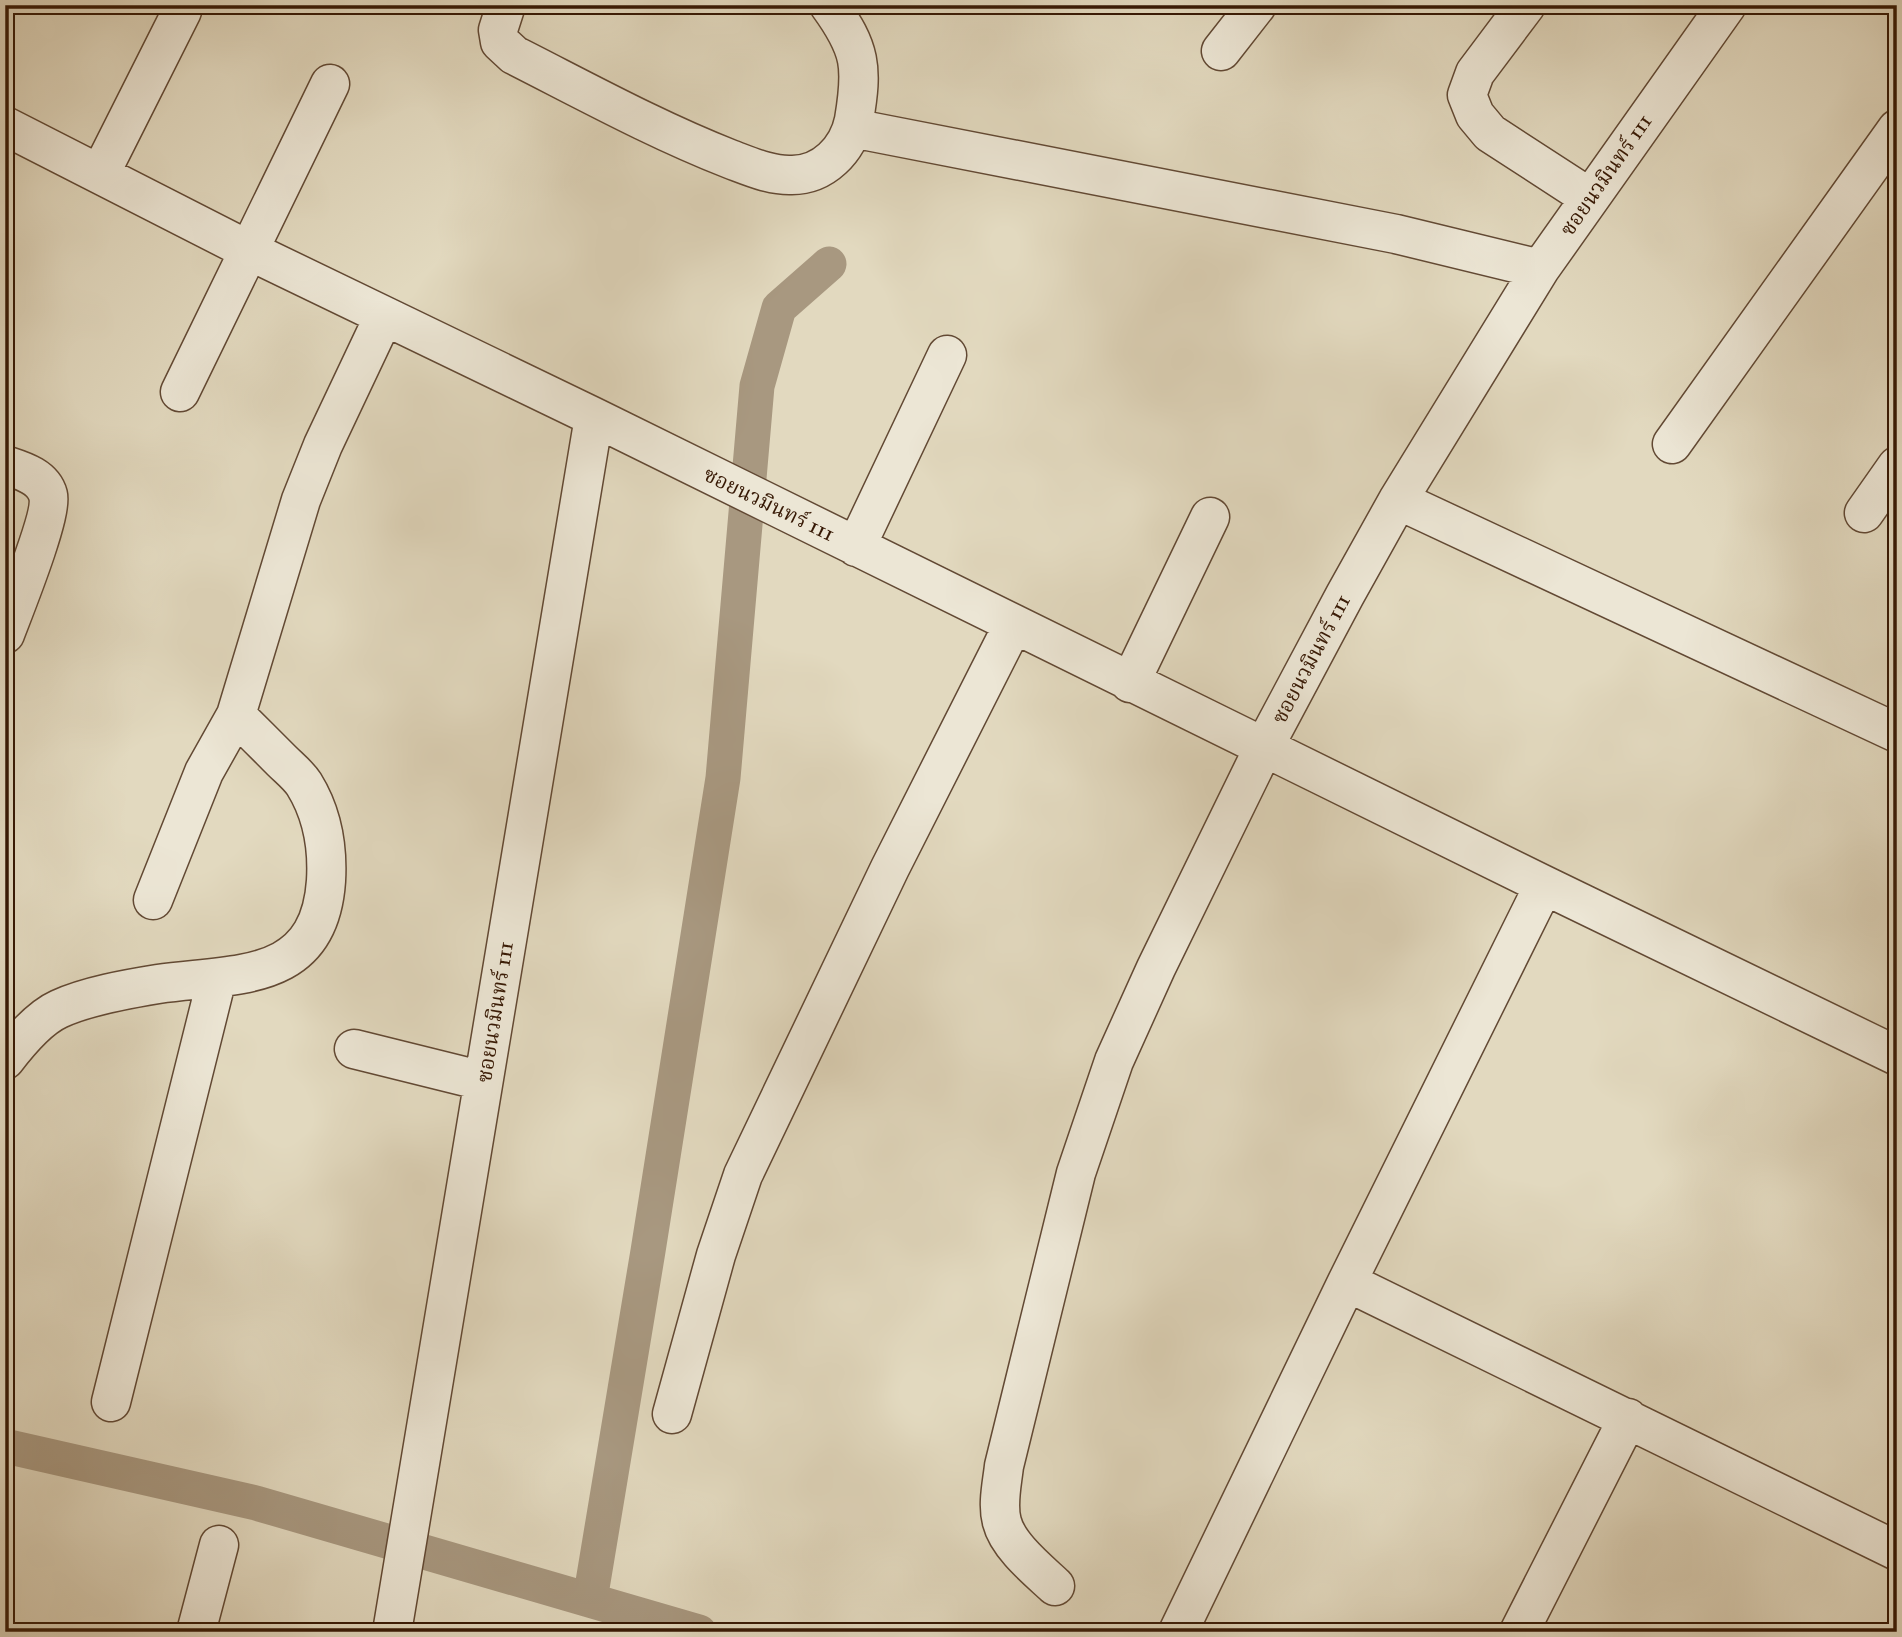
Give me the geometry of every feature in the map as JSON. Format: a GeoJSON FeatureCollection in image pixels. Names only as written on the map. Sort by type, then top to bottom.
{"type":"FeatureCollection","features":[{"type":"Feature","properties":{"kind":"street"},"geometry":{"type":"LineString","coordinates":[[506,5],[498,30],[500,42],[514,55],[676,136],[761,170],[790,176],[825,166],[837,155],[852,128],[859,89],[858,54],[846,29],[829,5]]}},
{"type":"Feature","properties":{"kind":"street"},"geometry":{"type":"LineString","coordinates":[[1221,51],[1257,5]]}},
{"type":"Feature","properties":{"kind":"street"},"geometry":{"type":"LineString","coordinates":[[1526,5],[1475,72],[1467,95],[1475,115],[1490,133],[1590,198]]}},
{"type":"Feature","properties":{"kind":"street","name":"ซอยนวมินทร์ 111"},"geometry":{"type":"LineString","coordinates":[[391,1632],[594,417],[1264,747],[1398,500],[1540,269],[1727,5]]}},
{"type":"Feature","properties":{"kind":"street"},"geometry":{"type":"LineString","coordinates":[[100,173],[182,11]]}},
{"type":"Feature","properties":{"kind":"street"},"geometry":{"type":"LineString","coordinates":[[180,392],[330,84]]}},
{"type":"Feature","properties":{"kind":"street"},"geometry":{"type":"LineString","coordinates":[[5,127],[248,250],[594,417]]}},
{"type":"Feature","properties":{"kind":"street"},"geometry":{"type":"LineString","coordinates":[[852,128],[1396,234],[1540,269]]}},
{"type":"Feature","properties":{"kind":"street"},"geometry":{"type":"LineString","coordinates":[[1672,444],[1897,129]]}},
{"type":"Feature","properties":{"kind":"street"},"geometry":{"type":"LineString","coordinates":[[153,900],[204,772],[236,715],[301,500],[323,446],[384,316]]}},
{"type":"Feature","properties":{"kind":"street"},"geometry":{"type":"LineString","coordinates":[[856,547],[947,355]]}},
{"type":"Feature","properties":{"kind":"street"},"geometry":{"type":"LineString","coordinates":[[5,465],[29,473],[48,495],[47,517],[5,634]]}},
{"type":"Feature","properties":{"kind":"street"},"geometry":{"type":"LineString","coordinates":[[1864,513],[1897,466]]}},
{"type":"Feature","properties":{"kind":"street"},"geometry":{"type":"LineString","coordinates":[[1398,500],[1897,733]]}},
{"type":"Feature","properties":{"kind":"street"},"geometry":{"type":"LineString","coordinates":[[1130,683],[1210,517]]}},
{"type":"Feature","properties":{"kind":"street"},"geometry":{"type":"LineString","coordinates":[[671,1414],[716,1255],[743,1175],[884,880],[1013,625]]}},
{"type":"Feature","properties":{"kind":"street"},"geometry":{"type":"LineString","coordinates":[[5,1060],[21,1039],[58,1009],[111,993],[157,984],[254,973],[285,960],[309,940],[324,905],[327,855],[318,812],[303,782],[236,715]]}},
{"type":"Feature","properties":{"kind":"street"},"geometry":{"type":"LineString","coordinates":[[1055,1587],[1018,1550],[1007,1532],[1002,1523],[1000,1495],[1003,1466],[1055,1255],[1076,1173],[1114,1061],[1156,968],[1264,747],[1897,1056]]}},
{"type":"Feature","properties":{"kind":"street"},"geometry":{"type":"LineString","coordinates":[[1178,1632],[1347,1282],[1544,885]]}},
{"type":"Feature","properties":{"kind":"street"},"geometry":{"type":"LineString","coordinates":[[111,1402],[217,978]]}},
{"type":"Feature","properties":{"kind":"street"},"geometry":{"type":"LineString","coordinates":[[354,1049],[483,1082]]}},
{"type":"Feature","properties":{"kind":"street"},"geometry":{"type":"LineString","coordinates":[[1347,1282],[1897,1551]]}},
{"type":"Feature","properties":{"kind":"street"},"geometry":{"type":"LineString","coordinates":[[1519,1632],[1628,1418]]}},
{"type":"Feature","properties":{"kind":"street"},"geometry":{"type":"LineString","coordinates":[[196,1632],[219,1545]]}},
{"type":"Feature","properties":{"kind":"waterway"},"geometry":{"type":"LineString","coordinates":[[590,1600],[723,778],[757,386],[779,308],[829,264]]}},
{"type":"Feature","properties":{"kind":"waterway"},"geometry":{"type":"LineString","coordinates":[[5,1446],[256,1503],[699,1632]]}}]}
